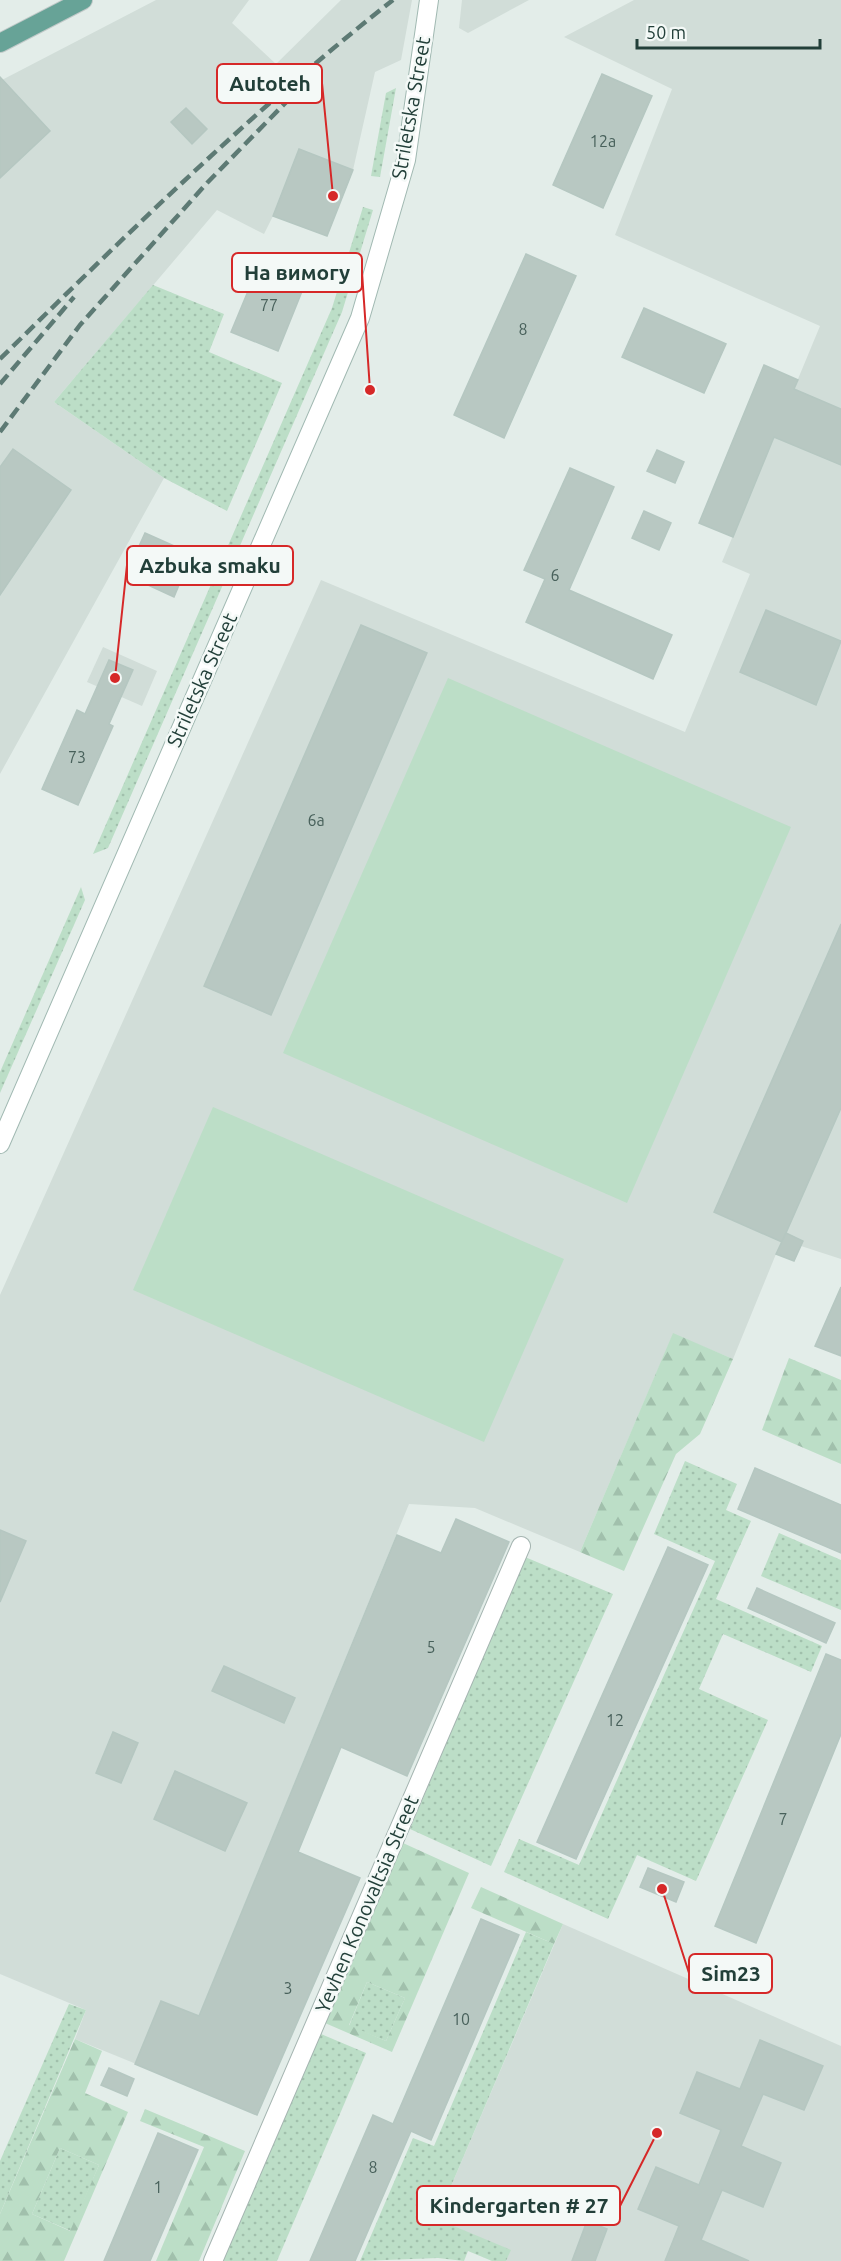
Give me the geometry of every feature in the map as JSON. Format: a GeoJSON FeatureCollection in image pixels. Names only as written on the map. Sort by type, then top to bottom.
{"type":"FeatureCollection","features":[{"type":"Feature","properties":{"kind":"main road"},"geometry":{"type":"LineString","coordinates":[[0,43],[83,0]]}},
{"type":"Feature","properties":{"kind":"street","name":"Striletska Street"},"geometry":{"type":"LineString","coordinates":[[0,1144],[360,318],[406,160],[429,0]]}},
{"type":"Feature","properties":{"kind":"street","name":"Yevhen Konovaltsia Street"},"geometry":{"type":"LineString","coordinates":[[213,2261],[521,1546]]}},
{"type":"Feature","properties":{"kind":"shaded area"},"geometry":{"type":"Polygon","coordinates":[[[156,0],[249,0],[232,23],[276,64],[341,0],[412,0],[401,60],[375,72],[353,170],[327,236],[273,216],[264,234],[217,210],[54,402],[164,478],[0,774],[0,81],[156,0]]]}},
{"type":"Feature","properties":{"kind":"shaded area"},"geometry":{"type":"Polygon","coordinates":[[[462,0],[529,0],[468,33],[459,28],[462,0]]]}},
{"type":"Feature","properties":{"kind":"shaded area"},"geometry":{"type":"Polygon","coordinates":[[[634,0],[841,0],[841,1259],[801,1246],[794,1261],[776,1254],[733,1359],[673,1334],[580,1552],[475,1508],[409,1504],[173,2079],[75,2039],[86,2010],[0,1974],[0,1295],[321,580],[685,732],[750,574],[722,562],[820,326],[615,235],[672,89],[564,37],[634,0]]]}},
{"type":"Feature","properties":{"kind":"shaded area"},"geometry":{"type":"Polygon","coordinates":[[[103,647],[157,671],[142,706],[87,682],[103,647]]]}},
{"type":"Feature","properties":{"kind":"shaded area"},"geometry":{"type":"Polygon","coordinates":[[[563,1924],[841,2046],[841,2261],[506,2261],[510,2251],[437,2219],[563,1924]]]}},
{"type":"Feature","properties":{"kind":"green space"},"geometry":{"type":"Polygon","coordinates":[[[396,88],[380,177],[371,176],[386,93],[396,88]]]}},
{"type":"Feature","properties":{"kind":"green space"},"geometry":{"type":"Polygon","coordinates":[[[363,207],[373,210],[342,312],[108,848],[93,854],[332,308],[363,207]]]}},
{"type":"Feature","properties":{"kind":"green space"},"geometry":{"type":"Polygon","coordinates":[[[153,285],[224,314],[209,352],[282,383],[227,511],[164,478],[54,402],[153,285]]]}},
{"type":"Feature","properties":{"kind":"green space"},"geometry":{"type":"Polygon","coordinates":[[[448,678],[791,827],[627,1203],[283,1053],[448,678]]]}},
{"type":"Feature","properties":{"kind":"green space"},"geometry":{"type":"Polygon","coordinates":[[[81,887],[85,900],[0,1093],[0,1072],[81,887]]]}},
{"type":"Feature","properties":{"kind":"green space"},"geometry":{"type":"Polygon","coordinates":[[[213,1107],[564,1259],[484,1442],[133,1290],[213,1107]]]}},
{"type":"Feature","properties":{"kind":"green space"},"geometry":{"type":"Polygon","coordinates":[[[673,1333],[733,1359],[700,1434],[676,1454],[624,1571],[580,1552],[673,1333]]]}},
{"type":"Feature","properties":{"kind":"green space"},"geometry":{"type":"Polygon","coordinates":[[[789,1358],[841,1380],[841,1464],[762,1430],[789,1358]]]}},
{"type":"Feature","properties":{"kind":"green space"},"geometry":{"type":"Polygon","coordinates":[[[685,1461],[737,1484],[726,1510],[751,1521],[716,1599],[822,1646],[811,1672],[723,1634],[699,1689],[768,1720],[696,1881],[637,1855],[608,1919],[504,1872],[519,1839],[579,1865],[715,1561],[654,1534],[685,1461]]]}},
{"type":"Feature","properties":{"kind":"green space"},"geometry":{"type":"Polygon","coordinates":[[[779,1533],[841,1560],[841,1610],[761,1576],[779,1533]]]}},
{"type":"Feature","properties":{"kind":"green space"},"geometry":{"type":"Polygon","coordinates":[[[525,1557],[613,1594],[491,1866],[410,1829],[525,1557]]]}},
{"type":"Feature","properties":{"kind":"green space"},"geometry":{"type":"Polygon","coordinates":[[[403,1843],[469,1873],[392,2052],[325,2023],[403,1843]],[[367,1982],[349,2025],[386,2041],[405,1998],[367,1982]]]}},
{"type":"Feature","properties":{"kind":"green space"},"geometry":{"type":"Polygon","coordinates":[[[481,1887],[563,1924],[554,1944],[471,1908],[481,1887]]]}},
{"type":"Feature","properties":{"kind":"green space"},"geometry":{"type":"Polygon","coordinates":[[[526,1932],[554,1944],[437,2219],[511,2250],[506,2261],[492,2261],[468,2251],[464,2261],[438,2258],[360,2261],[413,2138],[434,2146],[526,1932]]]}},
{"type":"Feature","properties":{"kind":"green space"},"geometry":{"type":"Polygon","coordinates":[[[367,1982],[405,1998],[386,2041],[349,2026],[367,1982]]]}},
{"type":"Feature","properties":{"kind":"green space"},"geometry":{"type":"Polygon","coordinates":[[[69,2004],[86,2010],[0,2214],[0,2161],[69,2004]]]}},
{"type":"Feature","properties":{"kind":"green space"},"geometry":{"type":"Polygon","coordinates":[[[321,2034],[366,2053],[277,2261],[223,2261],[321,2034]]]}},
{"type":"Feature","properties":{"kind":"green space"},"geometry":{"type":"Polygon","coordinates":[[[75,2039],[102,2051],[85,2093],[128,2112],[64,2261],[0,2261],[0,2214],[75,2039]],[[60,2148],[32,2214],[70,2231],[99,2165],[60,2148]]]}},
{"type":"Feature","properties":{"kind":"green space"},"geometry":{"type":"Polygon","coordinates":[[[145,2109],[245,2151],[199,2261],[156,2261],[204,2147],[140,2121],[145,2109]]]}},
{"type":"Feature","properties":{"kind":"green space"},"geometry":{"type":"Polygon","coordinates":[[[60,2148],[99,2165],[71,2231],[32,2214],[60,2148]]]}},
{"type":"Feature","properties":{"kind":"building"},"geometry":{"type":"Polygon","coordinates":[[[602,74],[652,96],[603,208],[553,185],[602,74]]]}},
{"type":"Feature","properties":{"kind":"building"},"geometry":{"type":"Polygon","coordinates":[[[0,77],[50,131],[0,178],[0,77]]]}},
{"type":"Feature","properties":{"kind":"building"},"geometry":{"type":"Polygon","coordinates":[[[186,108],[207,129],[192,144],[171,122],[186,108]]]}},
{"type":"Feature","properties":{"kind":"building"},"geometry":{"type":"Polygon","coordinates":[[[299,149],[353,170],[327,236],[273,216],[299,149]]]}},
{"type":"Feature","properties":{"kind":"building"},"geometry":{"type":"Polygon","coordinates":[[[526,254],[576,276],[504,438],[454,415],[526,254]]]}},
{"type":"Feature","properties":{"kind":"building"},"geometry":{"type":"Polygon","coordinates":[[[261,260],[307,279],[278,351],[231,332],[261,260]]]}},
{"type":"Feature","properties":{"kind":"building"},"geometry":{"type":"Polygon","coordinates":[[[644,308],[726,344],[704,393],[622,357],[644,308]]]}},
{"type":"Feature","properties":{"kind":"building"},"geometry":{"type":"Polygon","coordinates":[[[764,365],[798,380],[794,389],[841,409],[841,465],[774,437],[733,537],[699,523],[764,365]]]}},
{"type":"Feature","properties":{"kind":"building"},"geometry":{"type":"Polygon","coordinates":[[[13,449],[71,490],[0,595],[0,467],[13,449]]]}},
{"type":"Feature","properties":{"kind":"building"},"geometry":{"type":"Polygon","coordinates":[[[657,450],[684,462],[675,483],[647,471],[657,450]]]}},
{"type":"Feature","properties":{"kind":"building"},"geometry":{"type":"Polygon","coordinates":[[[570,468],[614,487],[569,590],[672,635],[653,679],[526,622],[545,579],[524,570],[570,468]]]}},
{"type":"Feature","properties":{"kind":"building"},"geometry":{"type":"Polygon","coordinates":[[[644,511],[671,523],[659,550],[632,538],[644,511]]]}},
{"type":"Feature","properties":{"kind":"building"},"geometry":{"type":"Polygon","coordinates":[[[145,533],[192,554],[174,597],[126,575],[145,533]]]}},
{"type":"Feature","properties":{"kind":"building"},"geometry":{"type":"Polygon","coordinates":[[[766,610],[841,641],[816,705],[740,672],[766,610]]]}},
{"type":"Feature","properties":{"kind":"building"},"geometry":{"type":"Polygon","coordinates":[[[361,625],[427,653],[271,1015],[204,986],[361,625]]]}},
{"type":"Feature","properties":{"kind":"building"},"geometry":{"type":"Polygon","coordinates":[[[109,660],[133,670],[109,724],[113,726],[78,805],[42,789],[77,710],[85,714],[109,660]]]}},
{"type":"Feature","properties":{"kind":"building"},"geometry":{"type":"Polygon","coordinates":[[[841,924],[841,1108],[782,1242],[714,1212],[841,924]]]}},
{"type":"Feature","properties":{"kind":"building"},"geometry":{"type":"Polygon","coordinates":[[[786,1233],[803,1241],[794,1261],[776,1254],[786,1233]]]}},
{"type":"Feature","properties":{"kind":"building"},"geometry":{"type":"Polygon","coordinates":[[[841,1287],[841,1356],[815,1346],[841,1287]]]}},
{"type":"Feature","properties":{"kind":"building"},"geometry":{"type":"Polygon","coordinates":[[[755,1468],[841,1505],[841,1553],[738,1509],[755,1468]]]}},
{"type":"Feature","properties":{"kind":"building"},"geometry":{"type":"Polygon","coordinates":[[[456,1519],[509,1542],[407,1776],[341,1747],[298,1852],[360,1878],[257,2115],[135,2064],[161,2001],[199,2016],[397,1535],[441,1553],[456,1519]]]}},
{"type":"Feature","properties":{"kind":"building"},"geometry":{"type":"Polygon","coordinates":[[[0,1530],[26,1541],[0,1602],[0,1530]]]}},
{"type":"Feature","properties":{"kind":"building"},"geometry":{"type":"Polygon","coordinates":[[[668,1547],[708,1565],[576,1859],[537,1842],[668,1547]]]}},
{"type":"Feature","properties":{"kind":"building"},"geometry":{"type":"Polygon","coordinates":[[[757,1588],[835,1623],[826,1643],[748,1608],[757,1588]]]}},
{"type":"Feature","properties":{"kind":"building"},"geometry":{"type":"Polygon","coordinates":[[[826,1654],[841,1660],[841,1734],[756,1943],[715,1926],[826,1654]]]}},
{"type":"Feature","properties":{"kind":"building"},"geometry":{"type":"Polygon","coordinates":[[[224,1666],[295,1698],[284,1723],[212,1691],[224,1666]]]}},
{"type":"Feature","properties":{"kind":"building"},"geometry":{"type":"Polygon","coordinates":[[[113,1732],[138,1743],[121,1783],[96,1773],[113,1732]]]}},
{"type":"Feature","properties":{"kind":"building"},"geometry":{"type":"Polygon","coordinates":[[[175,1771],[247,1803],[225,1851],[154,1819],[175,1771]]]}},
{"type":"Feature","properties":{"kind":"building"},"geometry":{"type":"Polygon","coordinates":[[[648,1868],[684,1882],[676,1902],[640,1887],[648,1868]]]}},
{"type":"Feature","properties":{"kind":"building"},"geometry":{"type":"Polygon","coordinates":[[[481,1919],[519,1935],[431,2140],[411,2131],[355,2261],[310,2261],[373,2115],[393,2124],[481,1919]]]}},
{"type":"Feature","properties":{"kind":"building"},"geometry":{"type":"Polygon","coordinates":[[[760,2040],[823,2066],[804,2110],[763,2094],[741,2146],[781,2163],[763,2207],[722,2190],[701,2240],[749,2261],[665,2261],[679,2226],[638,2209],[656,2167],[699,2185],[721,2130],[680,2113],[697,2072],[740,2089],[760,2040]]]}},
{"type":"Feature","properties":{"kind":"building"},"geometry":{"type":"Polygon","coordinates":[[[109,2068],[134,2079],[127,2096],[101,2085],[109,2068]]]}},
{"type":"Feature","properties":{"kind":"building"},"geometry":{"type":"Polygon","coordinates":[[[158,2133],[198,2150],[150,2261],[104,2261],[158,2133]]]}},
{"type":"Feature","properties":{"kind":"building"},"geometry":{"type":"Polygon","coordinates":[[[587,2221],[607,2229],[595,2261],[572,2261],[587,2221]]]}},
{"type":"Feature","properties":{"kind":"railway"},"geometry":{"type":"LineString","coordinates":[[0,359],[240,129],[393,0]]}},
{"type":"Feature","properties":{"kind":"railway"},"geometry":{"type":"LineString","coordinates":[[0,432],[80,325],[207,183],[296,92]]}},
{"type":"Feature","properties":{"kind":"railway"},"geometry":{"type":"LineString","coordinates":[[0,384],[74,297]]}},
{"type":"Feature","properties":{"kind":"place","name":"Autoteh"},"geometry":{"type":"Point","coordinates":[333,196]}},
{"type":"Feature","properties":{"kind":"place","name":"На вимогу"},"geometry":{"type":"Point","coordinates":[370,390]}},
{"type":"Feature","properties":{"kind":"place","name":"Azbuka smaku"},"geometry":{"type":"Point","coordinates":[115,678]}},
{"type":"Feature","properties":{"kind":"place","name":"Sim23"},"geometry":{"type":"Point","coordinates":[662,1889]}},
{"type":"Feature","properties":{"kind":"place","name":"Kindergarten # 27"},"geometry":{"type":"Point","coordinates":[657,2133]}}]}
